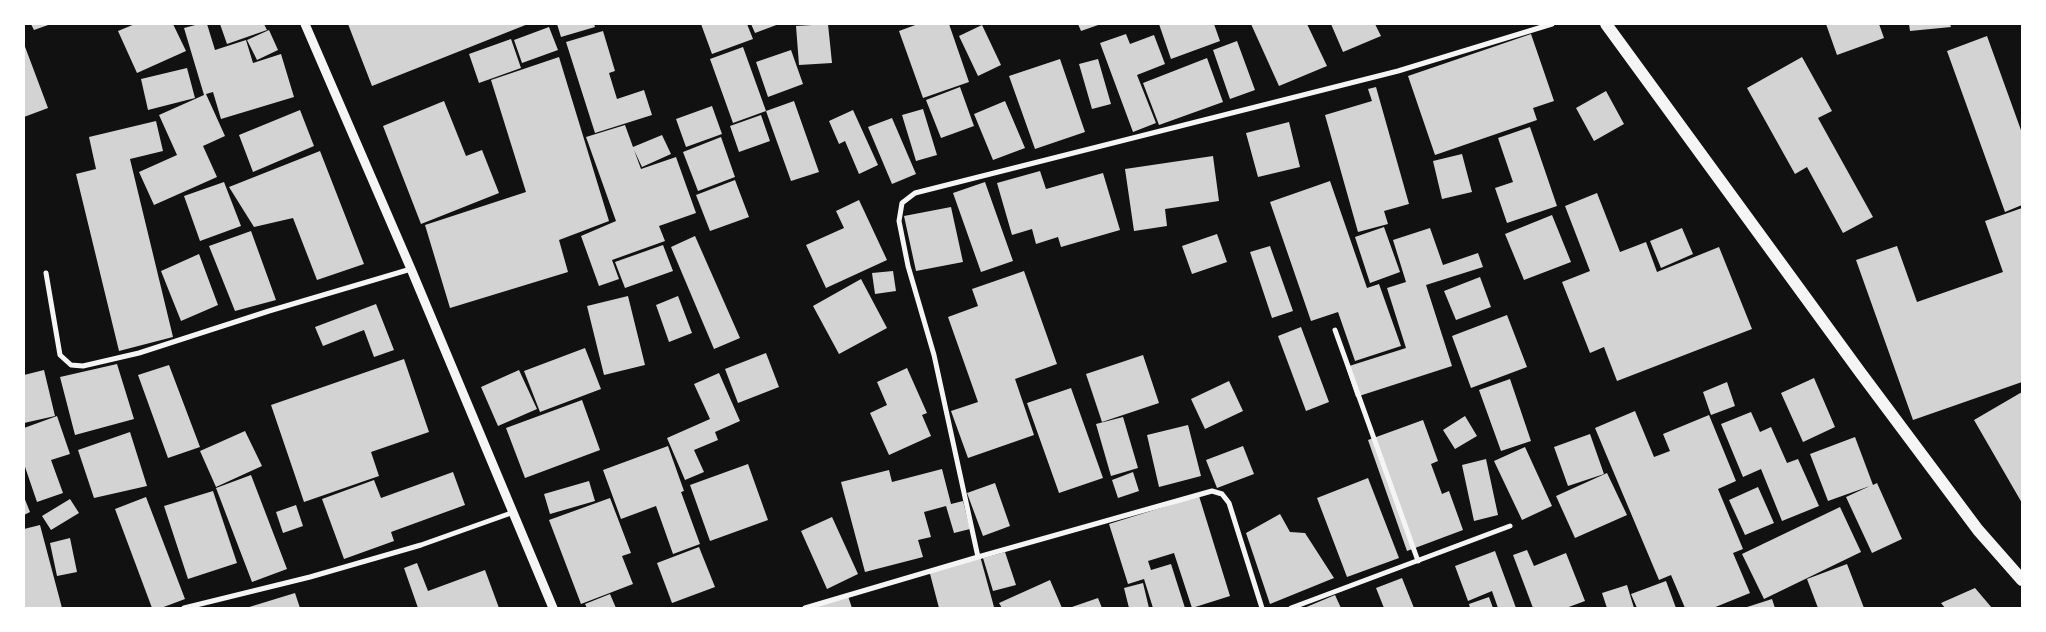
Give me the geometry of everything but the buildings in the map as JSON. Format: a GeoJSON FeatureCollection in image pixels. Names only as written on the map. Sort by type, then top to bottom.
{"type":"FeatureCollection","features":[{"type":"Feature","properties":{"kind":"main road"},"geometry":{"type":"LineString","coordinates":[[1606,24],[1978,530],[2022,580]]}},
{"type":"Feature","properties":{"kind":"street"},"geometry":{"type":"LineString","coordinates":[[305,24],[514,512],[552,608]]}},
{"type":"Feature","properties":{"kind":"street"},"geometry":{"type":"LineString","coordinates":[[978,557],[934,355],[908,266],[899,221],[902,203],[915,193],[1398,71],[1552,24]]}},
{"type":"Feature","properties":{"kind":"street"},"geometry":{"type":"LineString","coordinates":[[46,273],[60,355],[71,365],[82,366],[139,353],[269,311],[411,269]]}},
{"type":"Feature","properties":{"kind":"street"},"geometry":{"type":"LineString","coordinates":[[1335,330],[1418,561]]}},
{"type":"Feature","properties":{"kind":"street"},"geometry":{"type":"LineString","coordinates":[[805,608],[1212,491],[1222,494],[1229,503],[1262,608]]}},
{"type":"Feature","properties":{"kind":"street"},"geometry":{"type":"LineString","coordinates":[[184,608],[310,577],[412,547],[514,512]]}},
{"type":"Feature","properties":{"kind":"street"},"geometry":{"type":"LineString","coordinates":[[1291,608],[1510,526]]}}]}
